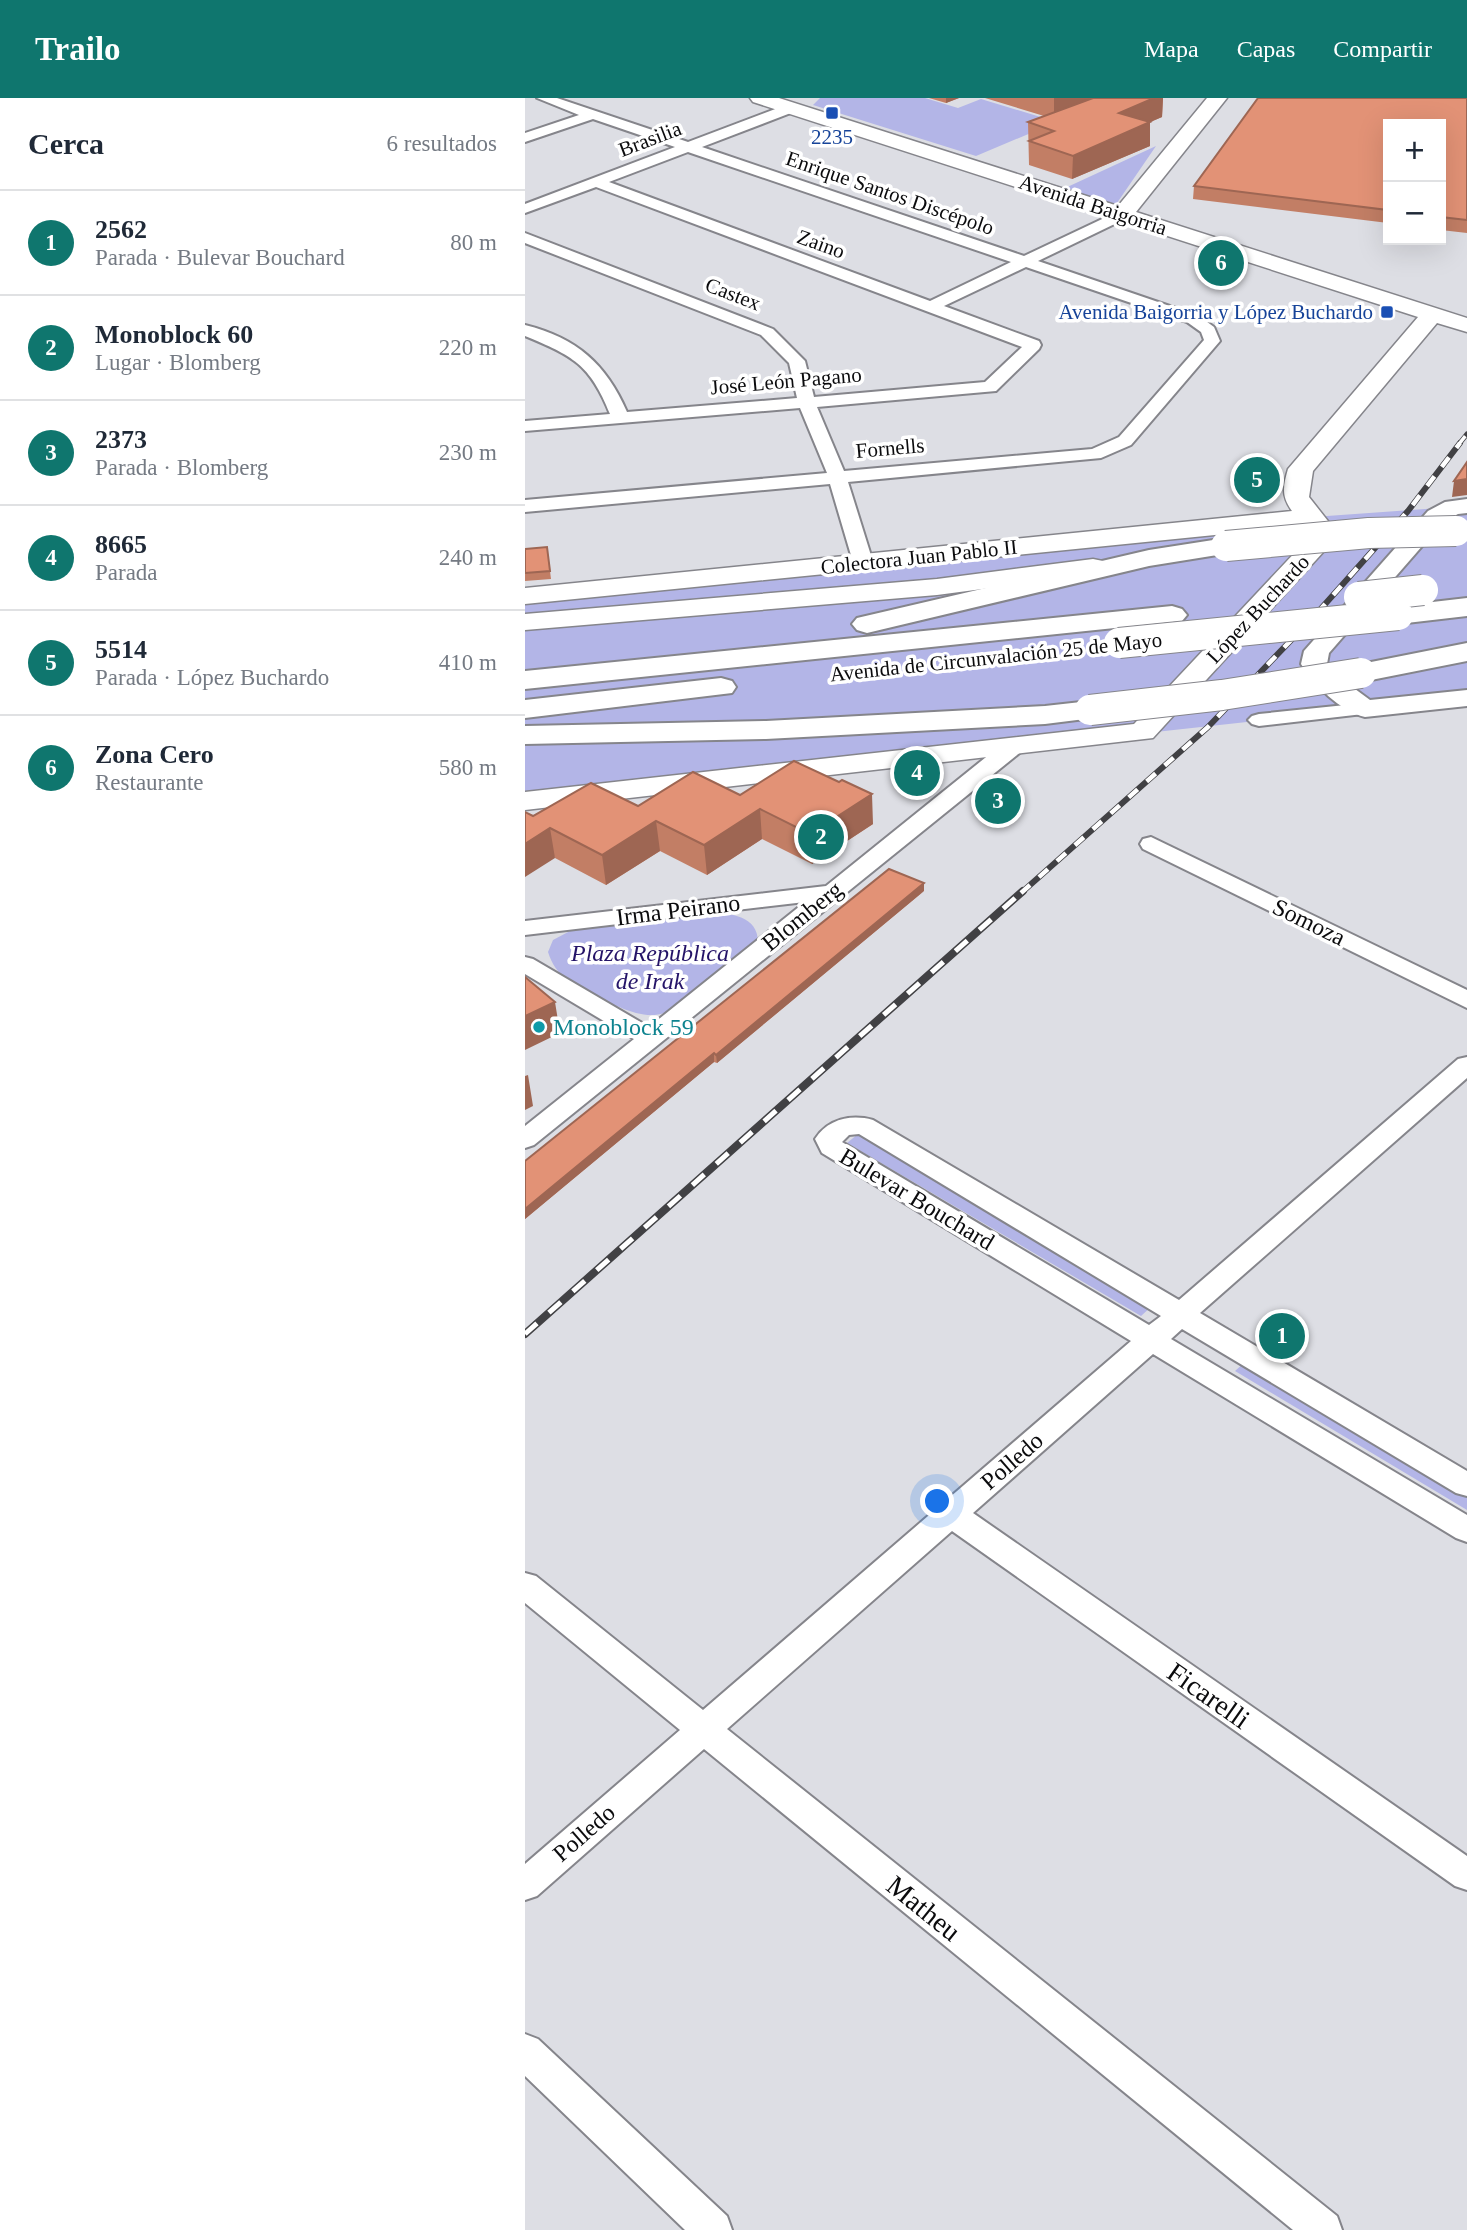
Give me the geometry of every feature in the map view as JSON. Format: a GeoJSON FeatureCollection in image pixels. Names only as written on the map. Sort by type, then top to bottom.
{"type":"FeatureCollection","features":[{"type":"Feature","properties":{"kind":"highway"},"geometry":{"type":"LineString","coordinates":[[618,671],[714,646],[898,618],[1149,558],[1226,545],[1369,533],[1461,519]]}},
{"type":"Feature","properties":{"kind":"highway","name":"Avenida de Circunvalación 25 de Mayo"},"geometry":{"type":"LineString","coordinates":[[525,680],[1467,586]]}},
{"type":"Feature","properties":{"kind":"highway","name":"Avenida de Circunvalación 25 de Mayo"},"geometry":{"type":"LineString","coordinates":[[525,709],[1467,607]]}},
{"type":"Feature","properties":{"kind":"highway"},"geometry":{"type":"LineString","coordinates":[[525,736],[766,730],[1045,715],[1222,695],[1361,673],[1467,652]]}},
{"type":"Feature","properties":{"kind":"main road","name":"Avenida Baigorria"},"geometry":{"type":"LineString","coordinates":[[760,98],[788,104],[1122,215],[1467,325]]}},
{"type":"Feature","properties":{"kind":"main road"},"geometry":{"type":"LineString","coordinates":[[1122,215],[1217,98]]}},
{"type":"Feature","properties":{"kind":"main road","name":"López Buchardo"},"geometry":{"type":"LineString","coordinates":[[1014,746],[1143,732],[1314,548],[1322,530],[1298,502],[1293,488],[1301,469],[1433,313]]}},
{"type":"Feature","properties":{"kind":"main road","name":"Colectora Juan Pablo II"},"geometry":{"type":"LineString","coordinates":[[525,596],[1313,517]]}},
{"type":"Feature","properties":{"kind":"main road"},"geometry":{"type":"LineString","coordinates":[[525,622],[937,587],[1149,558]]}},
{"type":"Feature","properties":{"kind":"main road"},"geometry":{"type":"LineString","coordinates":[[525,788],[663,764],[969,728],[1045,715]]}},
{"type":"Feature","properties":{"kind":"main road"},"geometry":{"type":"LineString","coordinates":[[525,801],[1014,746]]}},
{"type":"Feature","properties":{"kind":"street","name":"Enrique Santos Discépolo"},"geometry":{"type":"LineString","coordinates":[[544,98],[1193,319],[1208,330],[1212,341]]}},
{"type":"Feature","properties":{"kind":"street","name":"Brasilia"},"geometry":{"type":"LineString","coordinates":[[525,209],[689,146],[788,104]]}},
{"type":"Feature","properties":{"kind":"street"},"geometry":{"type":"LineString","coordinates":[[525,138],[594,114]]}},
{"type":"Feature","properties":{"kind":"street","name":"Zaino"},"geometry":{"type":"LineString","coordinates":[[595,183],[1033,345]]}},
{"type":"Feature","properties":{"kind":"street"},"geometry":{"type":"LineString","coordinates":[[930,307],[1122,215]]}},
{"type":"Feature","properties":{"kind":"street","name":"Castex"},"geometry":{"type":"LineString","coordinates":[[525,238],[767,332],[797,361],[807,403],[837,476],[863,562]]}},
{"type":"Feature","properties":{"kind":"street"},"geometry":{"type":"LineString","coordinates":[[525,330],[579,352],[607,383],[620,417]]}},
{"type":"Feature","properties":{"kind":"street","name":"Fornells"},"geometry":{"type":"LineString","coordinates":[[525,506],[1095,454],[1125,441],[1212,341]]}},
{"type":"Feature","properties":{"kind":"street","name":"José León Pagano"},"geometry":{"type":"LineString","coordinates":[[525,426],[990,387],[1033,345]]}},
{"type":"Feature","properties":{"kind":"street"},"geometry":{"type":"LineString","coordinates":[[1365,709],[1322,677],[1314,664],[1317,651],[1436,516],[1461,519]]}},
{"type":"Feature","properties":{"kind":"street"},"geometry":{"type":"LineString","coordinates":[[1259,720],[1467,698]]}},
{"type":"Feature","properties":{"kind":"street","name":"Blomberg"},"geometry":{"type":"LineString","coordinates":[[525,1139],[1014,746]]}},
{"type":"Feature","properties":{"kind":"street","name":"Somoza"},"geometry":{"type":"LineString","coordinates":[[1151,844],[1467,1000]]}},
{"type":"Feature","properties":{"kind":"street","name":"Irma Peirano"},"geometry":{"type":"LineString","coordinates":[[525,928],[831,892]]}},
{"type":"Feature","properties":{"kind":"street"},"geometry":{"type":"LineString","coordinates":[[525,964],[650,1038]]}},
{"type":"Feature","properties":{"kind":"street","name":"Polledo"},"geometry":{"type":"LineString","coordinates":[[525,1885],[1467,1065]]}},
{"type":"Feature","properties":{"kind":"street","name":"Bulevar Bouchard"},"geometry":{"type":"LineString","coordinates":[[1467,1485],[864,1126],[849,1125],[835,1130],[828,1139],[831,1147],[1467,1530]]}},
{"type":"Feature","properties":{"kind":"street","name":"Ficarelli"},"geometry":{"type":"LineString","coordinates":[[951,1514],[1467,1875]]}},
{"type":"Feature","properties":{"kind":"street","name":"Matheu"},"geometry":{"type":"LineString","coordinates":[[525,1585],[1323,2230]]}},
{"type":"Feature","properties":{"kind":"street"},"geometry":{"type":"LineString","coordinates":[[525,2051],[713,2230]]}},
{"type":"Feature","properties":{"kind":"green space"},"geometry":{"type":"Polygon","coordinates":[[[820,98],[925,98],[958,108],[981,99],[1057,122],[976,156],[813,105],[820,98]]]}},
{"type":"Feature","properties":{"kind":"green space"},"geometry":{"type":"Polygon","coordinates":[[[1156,146],[1117,203],[1109,204],[1063,189],[1156,146]]]}},
{"type":"Feature","properties":{"kind":"green space"},"geometry":{"type":"Polygon","coordinates":[[[1467,506],[1467,698],[525,801],[525,596],[1313,517],[1467,506]]]}},
{"type":"Feature","properties":{"kind":"green space","name":"Plaza República de Irak"},"geometry":{"type":"Polygon","coordinates":[[[710,913],[734,915],[748,921],[757,933],[758,942],[698,992],[664,1013],[646,1015],[627,1010],[578,986],[555,968],[548,952],[553,940],[570,931],[710,913]]]}},
{"type":"Feature","properties":{"kind":"green space"},"geometry":{"type":"Polygon","coordinates":[[[858,1134],[1152,1306],[1141,1316],[847,1143],[858,1134]]]}},
{"type":"Feature","properties":{"kind":"green space"},"geometry":{"type":"Polygon","coordinates":[[[1245,1362],[1467,1495],[1467,1510],[1235,1371],[1245,1362]]]}},
{"type":"Feature","properties":{"kind":"building"},"geometry":{"type":"Polygon","coordinates":[[[1093,98],[1154,98],[1119,113],[1150,122],[1073,156],[1029,141],[1054,131],[1028,122],[1093,98]]]}},
{"type":"Feature","properties":{"kind":"building"},"geometry":{"type":"Polygon","coordinates":[[[1258,98],[1467,98],[1467,220],[1446,218],[1446,119],[1383,119],[1383,209],[1194,186],[1258,98]]]}},
{"type":"Feature","properties":{"kind":"building"},"geometry":{"type":"Polygon","coordinates":[[[1467,462],[1467,479],[1454,481],[1467,462]]]}},
{"type":"Feature","properties":{"kind":"building"},"geometry":{"type":"Polygon","coordinates":[[[547,547],[550,571],[525,573],[525,549],[547,547]]]}},
{"type":"Feature","properties":{"kind":"building"},"geometry":{"type":"Polygon","coordinates":[[[794,761],[872,794],[810,834],[760,809],[704,845],[656,821],[602,855],[550,828],[525,844],[525,812],[533,816],[591,783],[638,806],[693,772],[740,795],[794,761]]]}},
{"type":"Feature","properties":{"kind":"building"},"geometry":{"type":"Polygon","coordinates":[[[889,869],[924,883],[525,1209],[525,1161],[889,869]]]}},
{"type":"Feature","properties":{"kind":"building"},"geometry":{"type":"Polygon","coordinates":[[[525,977],[555,1002],[525,1016],[525,977]]]}},
{"type":"Feature","properties":{"kind":"railway"},"geometry":{"type":"LineString","coordinates":[[1459,444],[1467,434]]}},
{"type":"Feature","properties":{"kind":"railway"},"geometry":{"type":"LineString","coordinates":[[1021,893],[1208,727],[1318,612],[1408,511],[1460,443]]}},
{"type":"Feature","properties":{"kind":"railway"},"geometry":{"type":"LineString","coordinates":[[525,1334],[1023,891]]}},
{"type":"Feature","properties":{"kind":"place","name":"2235"},"geometry":{"type":"Point","coordinates":[832,113]}},
{"type":"Feature","properties":{"kind":"place","name":"Zona Cero"},"geometry":{"type":"Point","coordinates":[1221,263]}},
{"type":"Feature","properties":{"kind":"place","name":"Avenida Baigorria y López Buchardo"},"geometry":{"type":"Point","coordinates":[1387,312]}},
{"type":"Feature","properties":{"kind":"place","name":"5514"},"geometry":{"type":"Point","coordinates":[1257,480]}},
{"type":"Feature","properties":{"kind":"place","name":"8665"},"geometry":{"type":"Point","coordinates":[917,773]}},
{"type":"Feature","properties":{"kind":"place","name":"2373"},"geometry":{"type":"Point","coordinates":[998,801]}},
{"type":"Feature","properties":{"kind":"place","name":"Monoblock 60"},"geometry":{"type":"Point","coordinates":[821,837]}},
{"type":"Feature","properties":{"kind":"place","name":"Monoblock 59"},"geometry":{"type":"Point","coordinates":[539,1027]}},
{"type":"Feature","properties":{"kind":"place","name":"2562"},"geometry":{"type":"Point","coordinates":[1282,1336]}}]}
